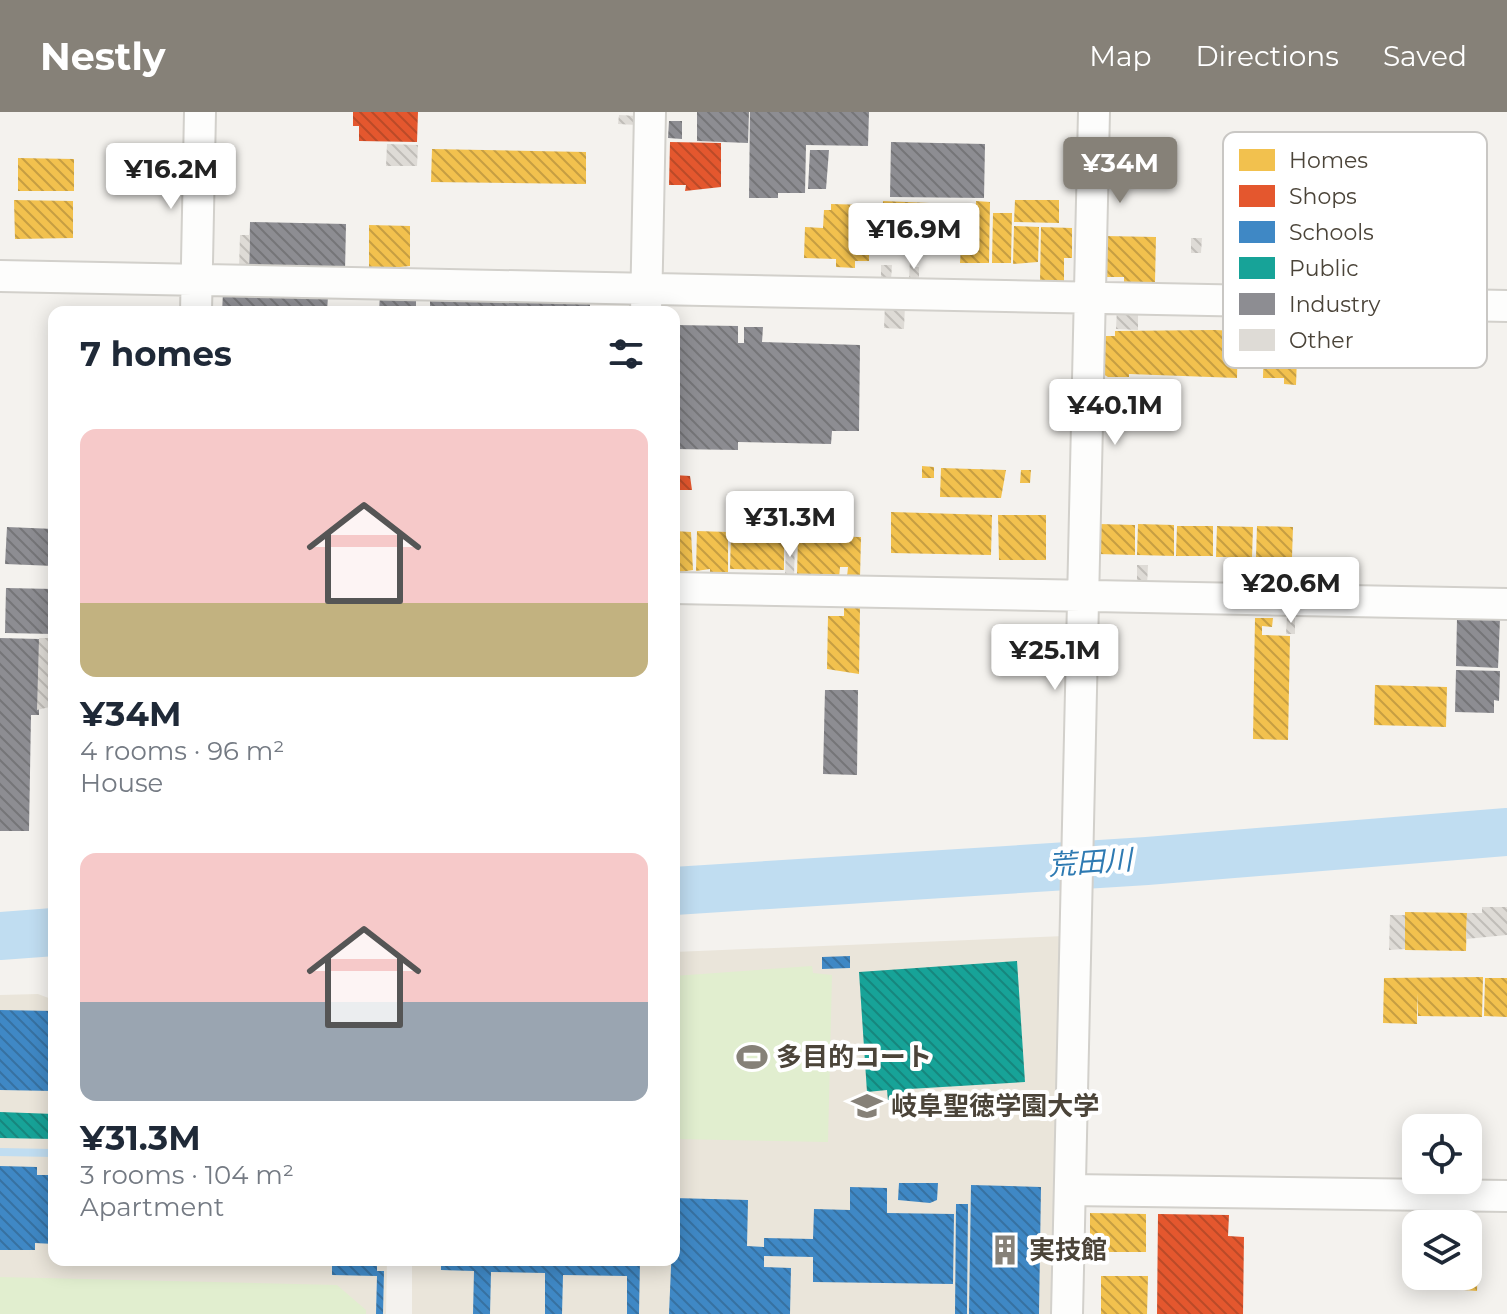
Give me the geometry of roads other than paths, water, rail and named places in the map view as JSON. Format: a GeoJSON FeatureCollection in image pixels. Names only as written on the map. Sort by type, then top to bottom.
{"type":"FeatureCollection","features":[{"type":"Feature","properties":{"kind":"street"},"geometry":{"type":"LineString","coordinates":[[196,306],[200,112]]}},
{"type":"Feature","properties":{"kind":"street"},"geometry":{"type":"LineString","coordinates":[[646,300],[650,112]]}},
{"type":"Feature","properties":{"kind":"street"},"geometry":{"type":"LineString","coordinates":[[1067,1314],[1094,112]]}},
{"type":"Feature","properties":{"kind":"street"},"geometry":{"type":"LineString","coordinates":[[0,276],[196,280],[646,300],[1092,297],[1223,300]]}},
{"type":"Feature","properties":{"kind":"street"},"geometry":{"type":"LineString","coordinates":[[1487,306],[1507,306]]}},
{"type":"Feature","properties":{"kind":"street"},"geometry":{"type":"LineString","coordinates":[[680,588],[1507,604]]}},
{"type":"Feature","properties":{"kind":"street"},"geometry":{"type":"LineString","coordinates":[[1070,1190],[1507,1196]]}},
{"type":"Feature","properties":{"kind":"waterway","name":"荒田川"},"geometry":{"type":"LineString","coordinates":[[680,891],[1147,861],[1507,832]]}},
{"type":"Feature","properties":{"kind":"waterway","name":"荒田川"},"geometry":{"type":"LineString","coordinates":[[0,936],[48,932]]}},
{"type":"Feature","properties":{"kind":"waterway"},"geometry":{"type":"LineString","coordinates":[[0,1152],[48,1153]]}},
{"type":"Feature","properties":{"kind":"place","name":"多目的コート"},"geometry":{"type":"Point","coordinates":[752,1057]}},
{"type":"Feature","properties":{"kind":"place","name":"岐阜聖徳学園大学"},"geometry":{"type":"Point","coordinates":[867,1106]}},
{"type":"Feature","properties":{"kind":"place","name":"実技館"},"geometry":{"type":"Point","coordinates":[1005,1250]}}]}
